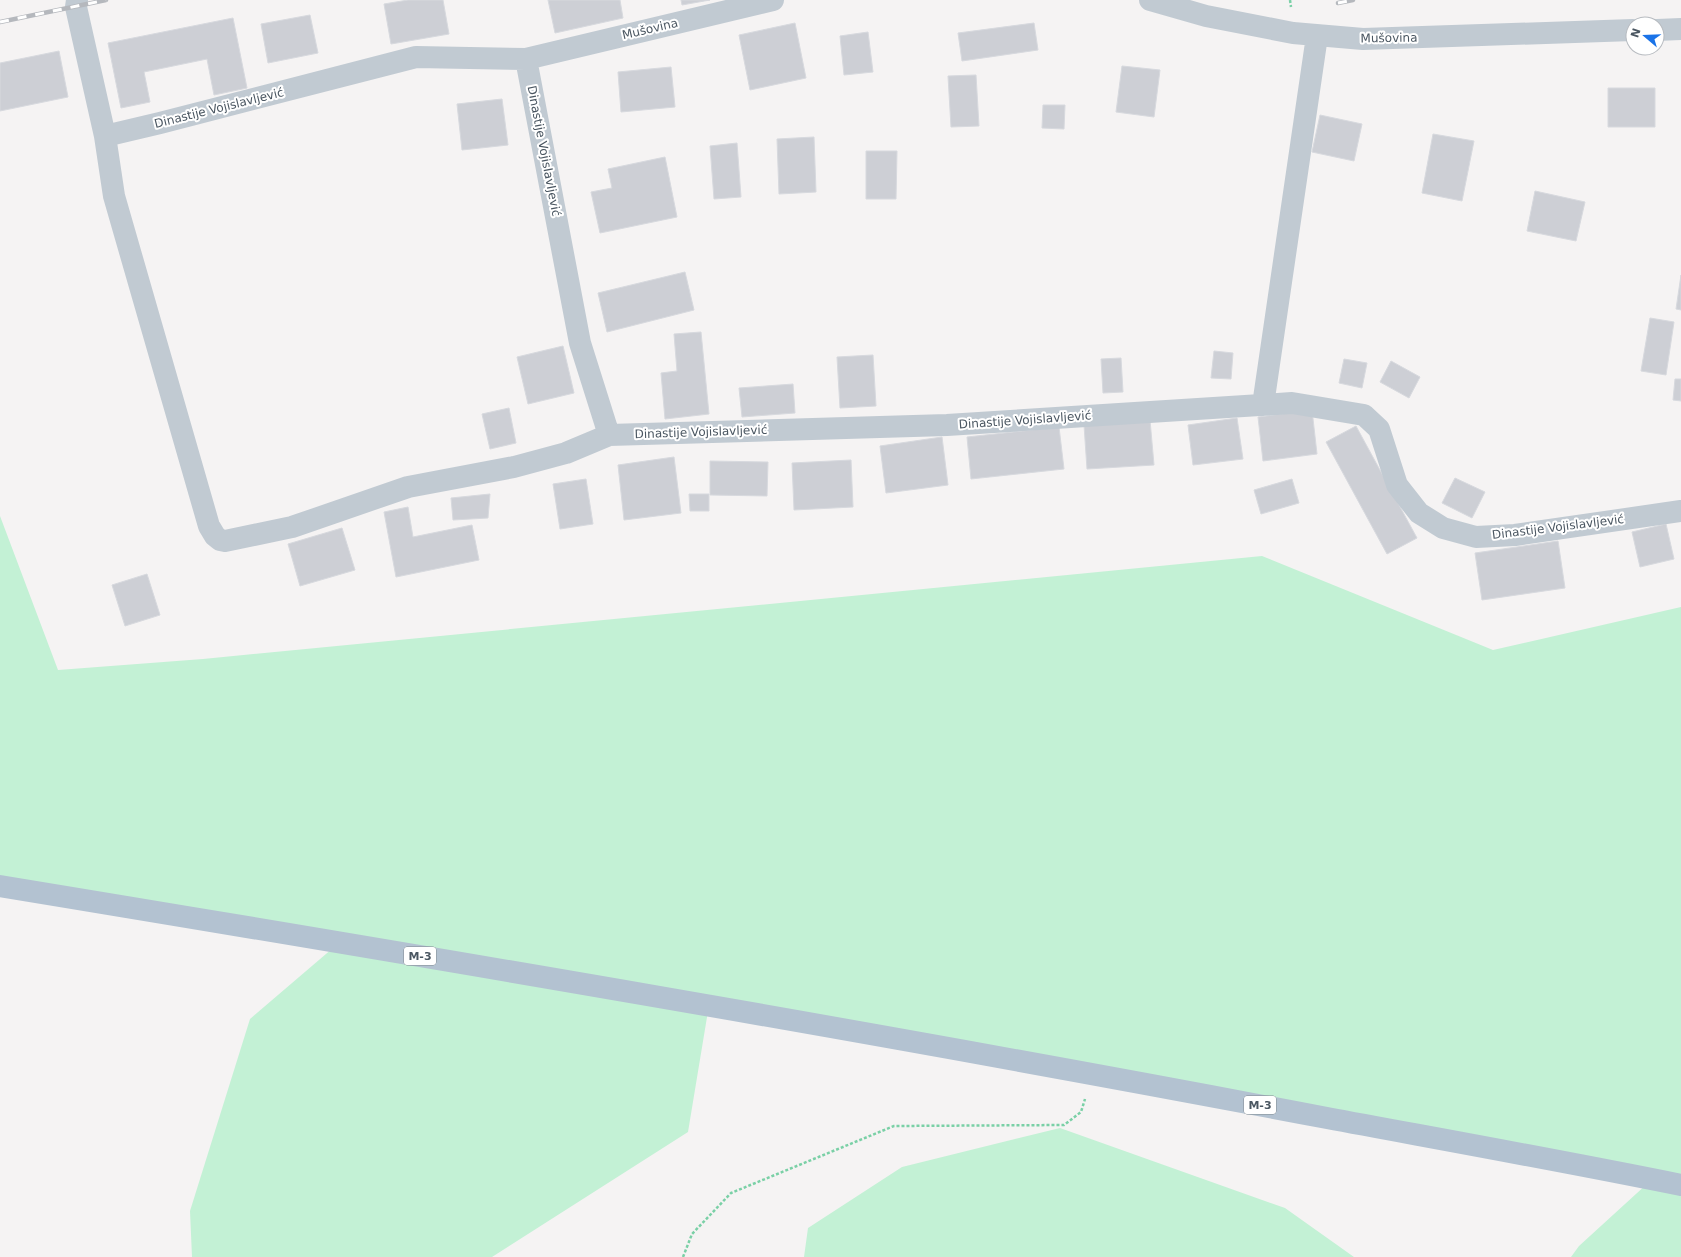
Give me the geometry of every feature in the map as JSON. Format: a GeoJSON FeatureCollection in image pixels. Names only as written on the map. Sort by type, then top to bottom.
{"type":"FeatureCollection","features":[{"type":"Feature","properties":{"kind":"main road","name":"M-3"},"geometry":{"type":"LineString","coordinates":[[0,886],[551,978],[1093,1073],[1681,1185]]}},
{"type":"Feature","properties":{"kind":"street"},"geometry":{"type":"LineString","coordinates":[[77,0],[76,7],[105,136],[114,196],[209,526],[220,540],[225,541],[292,527],[408,487],[514,468],[566,453],[609,435]]}},
{"type":"Feature","properties":{"kind":"street","name":"Mušovina"},"geometry":{"type":"LineString","coordinates":[[526,59],[773,0]]}},
{"type":"Feature","properties":{"kind":"street","name":"Mušovina"},"geometry":{"type":"LineString","coordinates":[[1150,0],[1206,16],[1294,33],[1363,39],[1625,30]]}},
{"type":"Feature","properties":{"kind":"street"},"geometry":{"type":"LineString","coordinates":[[1665,30],[1681,29]]}},
{"type":"Feature","properties":{"kind":"street"},"geometry":{"type":"LineString","coordinates":[[1262,405],[1317,36]]}},
{"type":"Feature","properties":{"kind":"street","name":"Dinastije Vojislavljević"},"geometry":{"type":"LineString","coordinates":[[105,136],[416,57],[526,59],[580,344],[609,435],[947,425],[1292,404],[1364,415],[1379,429],[1398,486],[1419,513],[1443,528],[1476,537],[1515,535],[1681,511]]}},
{"type":"Feature","properties":{"kind":"path"},"geometry":{"type":"LineString","coordinates":[[683,1257],[692,1234],[731,1193],[894,1126],[1064,1124],[1081,1112],[1093,1073]]}},
{"type":"Feature","properties":{"kind":"green space"},"geometry":{"type":"Polygon","coordinates":[[[0,516],[58,670],[203,659],[1262,556],[1493,650],[1681,607],[1681,1257],[1571,1257],[1579,1246],[1648,1183],[709,1005],[688,1132],[492,1257],[192,1257],[190,1211],[250,1019],[340,942],[0,888],[0,516]]]}},
{"type":"Feature","properties":{"kind":"green space"},"geometry":{"type":"Polygon","coordinates":[[[1060,1128],[1285,1208],[1354,1257],[804,1257],[808,1228],[902,1167],[1060,1128]]]}},
{"type":"Feature","properties":{"kind":"building"},"geometry":{"type":"Polygon","coordinates":[[[408,0],[443,0],[449,34],[391,44],[384,4],[408,0]]]}},
{"type":"Feature","properties":{"kind":"building"},"geometry":{"type":"Polygon","coordinates":[[[548,0],[620,0],[623,18],[555,33],[548,0]]]}},
{"type":"Feature","properties":{"kind":"building"},"geometry":{"type":"Polygon","coordinates":[[[681,0],[710,0],[682,5],[681,0]]]}},
{"type":"Feature","properties":{"kind":"building"},"geometry":{"type":"Polygon","coordinates":[[[310,15],[318,53],[268,63],[261,24],[310,15]]]}},
{"type":"Feature","properties":{"kind":"building"},"geometry":{"type":"Polygon","coordinates":[[[233,18],[247,88],[214,95],[207,59],[144,72],[150,102],[121,108],[108,43],[233,18]]]}},
{"type":"Feature","properties":{"kind":"building"},"geometry":{"type":"Polygon","coordinates":[[[795,23],[806,78],[750,90],[739,35],[795,23]]]}},
{"type":"Feature","properties":{"kind":"building"},"geometry":{"type":"Polygon","coordinates":[[[1034,23],[1038,50],[962,61],[958,33],[1034,23]]]}},
{"type":"Feature","properties":{"kind":"building"},"geometry":{"type":"Polygon","coordinates":[[[868,32],[873,72],[844,75],[840,36],[868,32]]]}},
{"type":"Feature","properties":{"kind":"building"},"geometry":{"type":"Polygon","coordinates":[[[59,51],[68,97],[0,111],[0,63],[59,51]]]}},
{"type":"Feature","properties":{"kind":"building"},"geometry":{"type":"Polygon","coordinates":[[[1122,66],[1160,70],[1154,117],[1116,112],[1122,66]]]}},
{"type":"Feature","properties":{"kind":"building"},"geometry":{"type":"Polygon","coordinates":[[[671,67],[675,107],[621,112],[618,72],[671,67]]]}},
{"type":"Feature","properties":{"kind":"building"},"geometry":{"type":"Polygon","coordinates":[[[976,75],[979,126],[951,127],[948,76],[976,75]]]}},
{"type":"Feature","properties":{"kind":"building"},"geometry":{"type":"Polygon","coordinates":[[[1608,88],[1655,88],[1655,127],[1608,127],[1608,88]]]}},
{"type":"Feature","properties":{"kind":"building"},"geometry":{"type":"Polygon","coordinates":[[[502,99],[508,145],[462,150],[457,104],[502,99]]]}},
{"type":"Feature","properties":{"kind":"building"},"geometry":{"type":"Polygon","coordinates":[[[1043,105],[1065,105],[1064,129],[1042,128],[1043,105]]]}},
{"type":"Feature","properties":{"kind":"building"},"geometry":{"type":"Polygon","coordinates":[[[1320,115],[1362,124],[1354,161],[1312,152],[1320,115]]]}},
{"type":"Feature","properties":{"kind":"building"},"geometry":{"type":"Polygon","coordinates":[[[1433,134],[1474,141],[1462,201],[1422,193],[1433,134]]]}},
{"type":"Feature","properties":{"kind":"building"},"geometry":{"type":"Polygon","coordinates":[[[814,137],[816,192],[779,194],[777,139],[814,137]]]}},
{"type":"Feature","properties":{"kind":"building"},"geometry":{"type":"Polygon","coordinates":[[[737,143],[741,197],[714,199],[710,146],[737,143]]]}},
{"type":"Feature","properties":{"kind":"building"},"geometry":{"type":"Polygon","coordinates":[[[866,151],[897,151],[896,199],[866,199],[866,151]]]}},
{"type":"Feature","properties":{"kind":"building"},"geometry":{"type":"Polygon","coordinates":[[[665,157],[677,217],[600,233],[591,192],[612,188],[608,169],[665,157]]]}},
{"type":"Feature","properties":{"kind":"building"},"geometry":{"type":"Polygon","coordinates":[[[1535,191],[1585,202],[1576,241],[1527,231],[1535,191]]]}},
{"type":"Feature","properties":{"kind":"building"},"geometry":{"type":"Polygon","coordinates":[[[685,272],[694,310],[607,332],[598,293],[685,272]]]}},
{"type":"Feature","properties":{"kind":"building"},"geometry":{"type":"Polygon","coordinates":[[[1681,275],[1681,310],[1676,309],[1681,275]]]}},
{"type":"Feature","properties":{"kind":"building"},"geometry":{"type":"Polygon","coordinates":[[[1650,318],[1674,322],[1666,375],[1641,371],[1650,318]]]}},
{"type":"Feature","properties":{"kind":"building"},"geometry":{"type":"Polygon","coordinates":[[[701,332],[709,414],[665,419],[661,373],[677,371],[674,334],[701,332]]]}},
{"type":"Feature","properties":{"kind":"building"},"geometry":{"type":"Polygon","coordinates":[[[563,346],[574,393],[528,404],[517,357],[563,346]]]}},
{"type":"Feature","properties":{"kind":"building"},"geometry":{"type":"Polygon","coordinates":[[[1214,351],[1233,353],[1231,379],[1211,378],[1214,351]]]}},
{"type":"Feature","properties":{"kind":"building"},"geometry":{"type":"Polygon","coordinates":[[[873,355],[876,406],[840,408],[837,357],[873,355]]]}},
{"type":"Feature","properties":{"kind":"building"},"geometry":{"type":"Polygon","coordinates":[[[1121,358],[1123,392],[1103,393],[1101,359],[1121,358]]]}},
{"type":"Feature","properties":{"kind":"building"},"geometry":{"type":"Polygon","coordinates":[[[1344,359],[1367,363],[1362,388],[1339,383],[1344,359]]]}},
{"type":"Feature","properties":{"kind":"building"},"geometry":{"type":"Polygon","coordinates":[[[1391,361],[1420,377],[1409,398],[1380,382],[1391,361]]]}},
{"type":"Feature","properties":{"kind":"building"},"geometry":{"type":"Polygon","coordinates":[[[1675,379],[1681,379],[1681,401],[1673,400],[1675,379]]]}},
{"type":"Feature","properties":{"kind":"building"},"geometry":{"type":"Polygon","coordinates":[[[793,384],[795,413],[742,417],[739,388],[793,384]]]}},
{"type":"Feature","properties":{"kind":"building"},"geometry":{"type":"Polygon","coordinates":[[[509,408],[516,443],[490,449],[482,414],[509,408]]]}},
{"type":"Feature","properties":{"kind":"building"},"geometry":{"type":"Polygon","coordinates":[[[1312,410],[1317,454],[1263,461],[1258,417],[1312,410]]]}},
{"type":"Feature","properties":{"kind":"building"},"geometry":{"type":"Polygon","coordinates":[[[1237,418],[1243,459],[1193,465],[1188,425],[1237,418]]]}},
{"type":"Feature","properties":{"kind":"building"},"geometry":{"type":"Polygon","coordinates":[[[1150,420],[1154,465],[1087,469],[1084,425],[1150,420]]]}},
{"type":"Feature","properties":{"kind":"building"},"geometry":{"type":"Polygon","coordinates":[[[1356,426],[1417,538],[1387,554],[1326,442],[1356,426]]]}},
{"type":"Feature","properties":{"kind":"building"},"geometry":{"type":"Polygon","coordinates":[[[1059,427],[1064,469],[971,479],[967,437],[1059,427]]]}},
{"type":"Feature","properties":{"kind":"building"},"geometry":{"type":"Polygon","coordinates":[[[942,437],[948,485],[886,493],[880,446],[942,437]]]}},
{"type":"Feature","properties":{"kind":"building"},"geometry":{"type":"Polygon","coordinates":[[[674,457],[681,513],[624,520],[618,465],[674,457]]]}},
{"type":"Feature","properties":{"kind":"building"},"geometry":{"type":"Polygon","coordinates":[[[851,460],[853,507],[794,510],[792,463],[851,460]]]}},
{"type":"Feature","properties":{"kind":"building"},"geometry":{"type":"Polygon","coordinates":[[[710,461],[768,462],[767,496],[710,495],[710,461]]]}},
{"type":"Feature","properties":{"kind":"building"},"geometry":{"type":"Polygon","coordinates":[[[1455,478],[1485,492],[1472,518],[1442,503],[1455,478]]]}},
{"type":"Feature","properties":{"kind":"building"},"geometry":{"type":"Polygon","coordinates":[[[586,479],[593,524],[560,529],[553,484],[586,479]]]}},
{"type":"Feature","properties":{"kind":"building"},"geometry":{"type":"Polygon","coordinates":[[[1292,479],[1299,503],[1261,514],[1254,490],[1292,479]]]}},
{"type":"Feature","properties":{"kind":"building"},"geometry":{"type":"Polygon","coordinates":[[[490,494],[488,518],[453,520],[451,498],[490,494]]]}},
{"type":"Feature","properties":{"kind":"building"},"geometry":{"type":"Polygon","coordinates":[[[689,494],[709,494],[709,511],[690,511],[689,494]]]}},
{"type":"Feature","properties":{"kind":"building"},"geometry":{"type":"Polygon","coordinates":[[[408,507],[413,537],[472,525],[479,560],[396,577],[384,512],[408,507]]]}},
{"type":"Feature","properties":{"kind":"building"},"geometry":{"type":"Polygon","coordinates":[[[1666,524],[1674,559],[1640,567],[1632,532],[1666,524]]]}},
{"type":"Feature","properties":{"kind":"building"},"geometry":{"type":"Polygon","coordinates":[[[342,528],[355,570],[300,586],[288,544],[342,528]]]}},
{"type":"Feature","properties":{"kind":"building"},"geometry":{"type":"Polygon","coordinates":[[[1558,541],[1565,588],[1482,600],[1475,553],[1558,541]]]}},
{"type":"Feature","properties":{"kind":"building"},"geometry":{"type":"Polygon","coordinates":[[[147,574],[160,615],[125,626],[112,585],[147,574]]]}},
{"type":"Feature","properties":{"kind":"railway"},"geometry":{"type":"LineString","coordinates":[[0,22],[106,0]]}},
{"type":"Feature","properties":{"kind":"railway"},"geometry":{"type":"LineString","coordinates":[[1338,3],[1353,0]]}}]}
